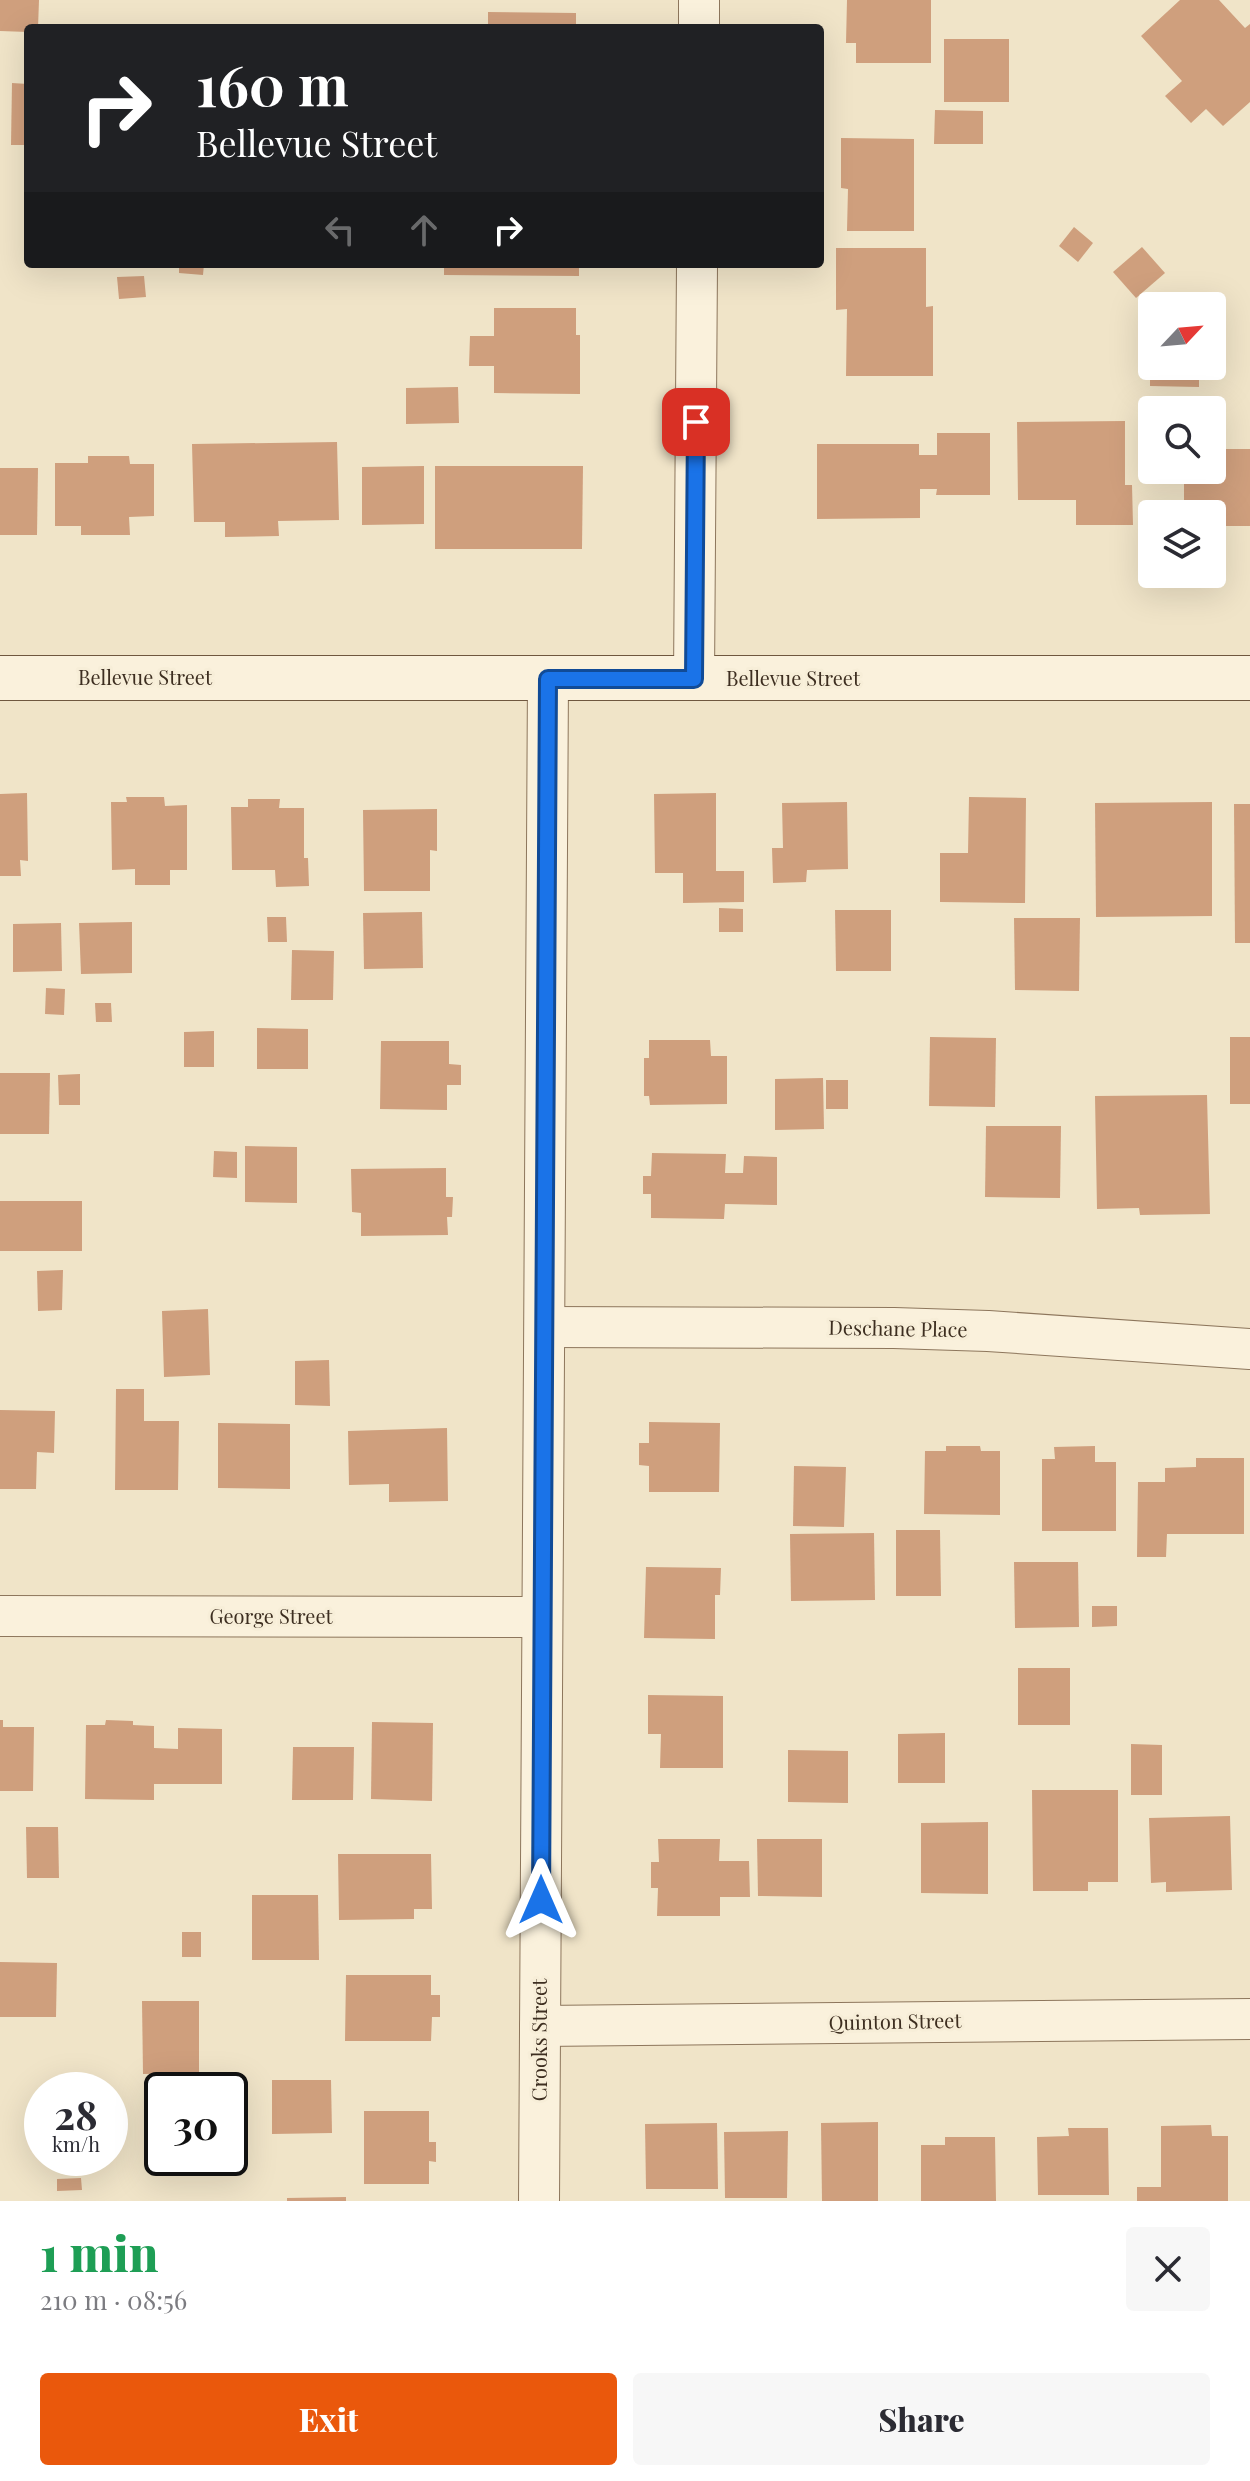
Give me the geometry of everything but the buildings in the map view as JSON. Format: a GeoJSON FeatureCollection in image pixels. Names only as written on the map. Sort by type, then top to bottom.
{"type":"FeatureCollection","features":[{"type":"Feature","properties":{"kind":"street"},"geometry":{"type":"LineString","coordinates":[[699,0],[699,24]]}},
{"type":"Feature","properties":{"kind":"street"},"geometry":{"type":"LineString","coordinates":[[694,679],[697,268]]}},
{"type":"Feature","properties":{"kind":"street","name":"Bellevue Street"},"geometry":{"type":"LineString","coordinates":[[0,678],[1250,678]]}},
{"type":"Feature","properties":{"kind":"street","name":"Crooks Street"},"geometry":{"type":"LineString","coordinates":[[539,2201],[548,679]]}},
{"type":"Feature","properties":{"kind":"street","name":"Deschane Place"},"geometry":{"type":"LineString","coordinates":[[545,1327],[941,1329],[1250,1349]]}},
{"type":"Feature","properties":{"kind":"street","name":"George Street"},"geometry":{"type":"LineString","coordinates":[[0,1616],[542,1617]]}},
{"type":"Feature","properties":{"kind":"street","name":"Quinton Street"},"geometry":{"type":"LineString","coordinates":[[540,2026],[1250,2019]]}},
{"type":"Feature","properties":{"kind":"route"},"geometry":{"type":"LineString","coordinates":[[541,1900],[548,679],[694,679],[696,422]]}}]}
